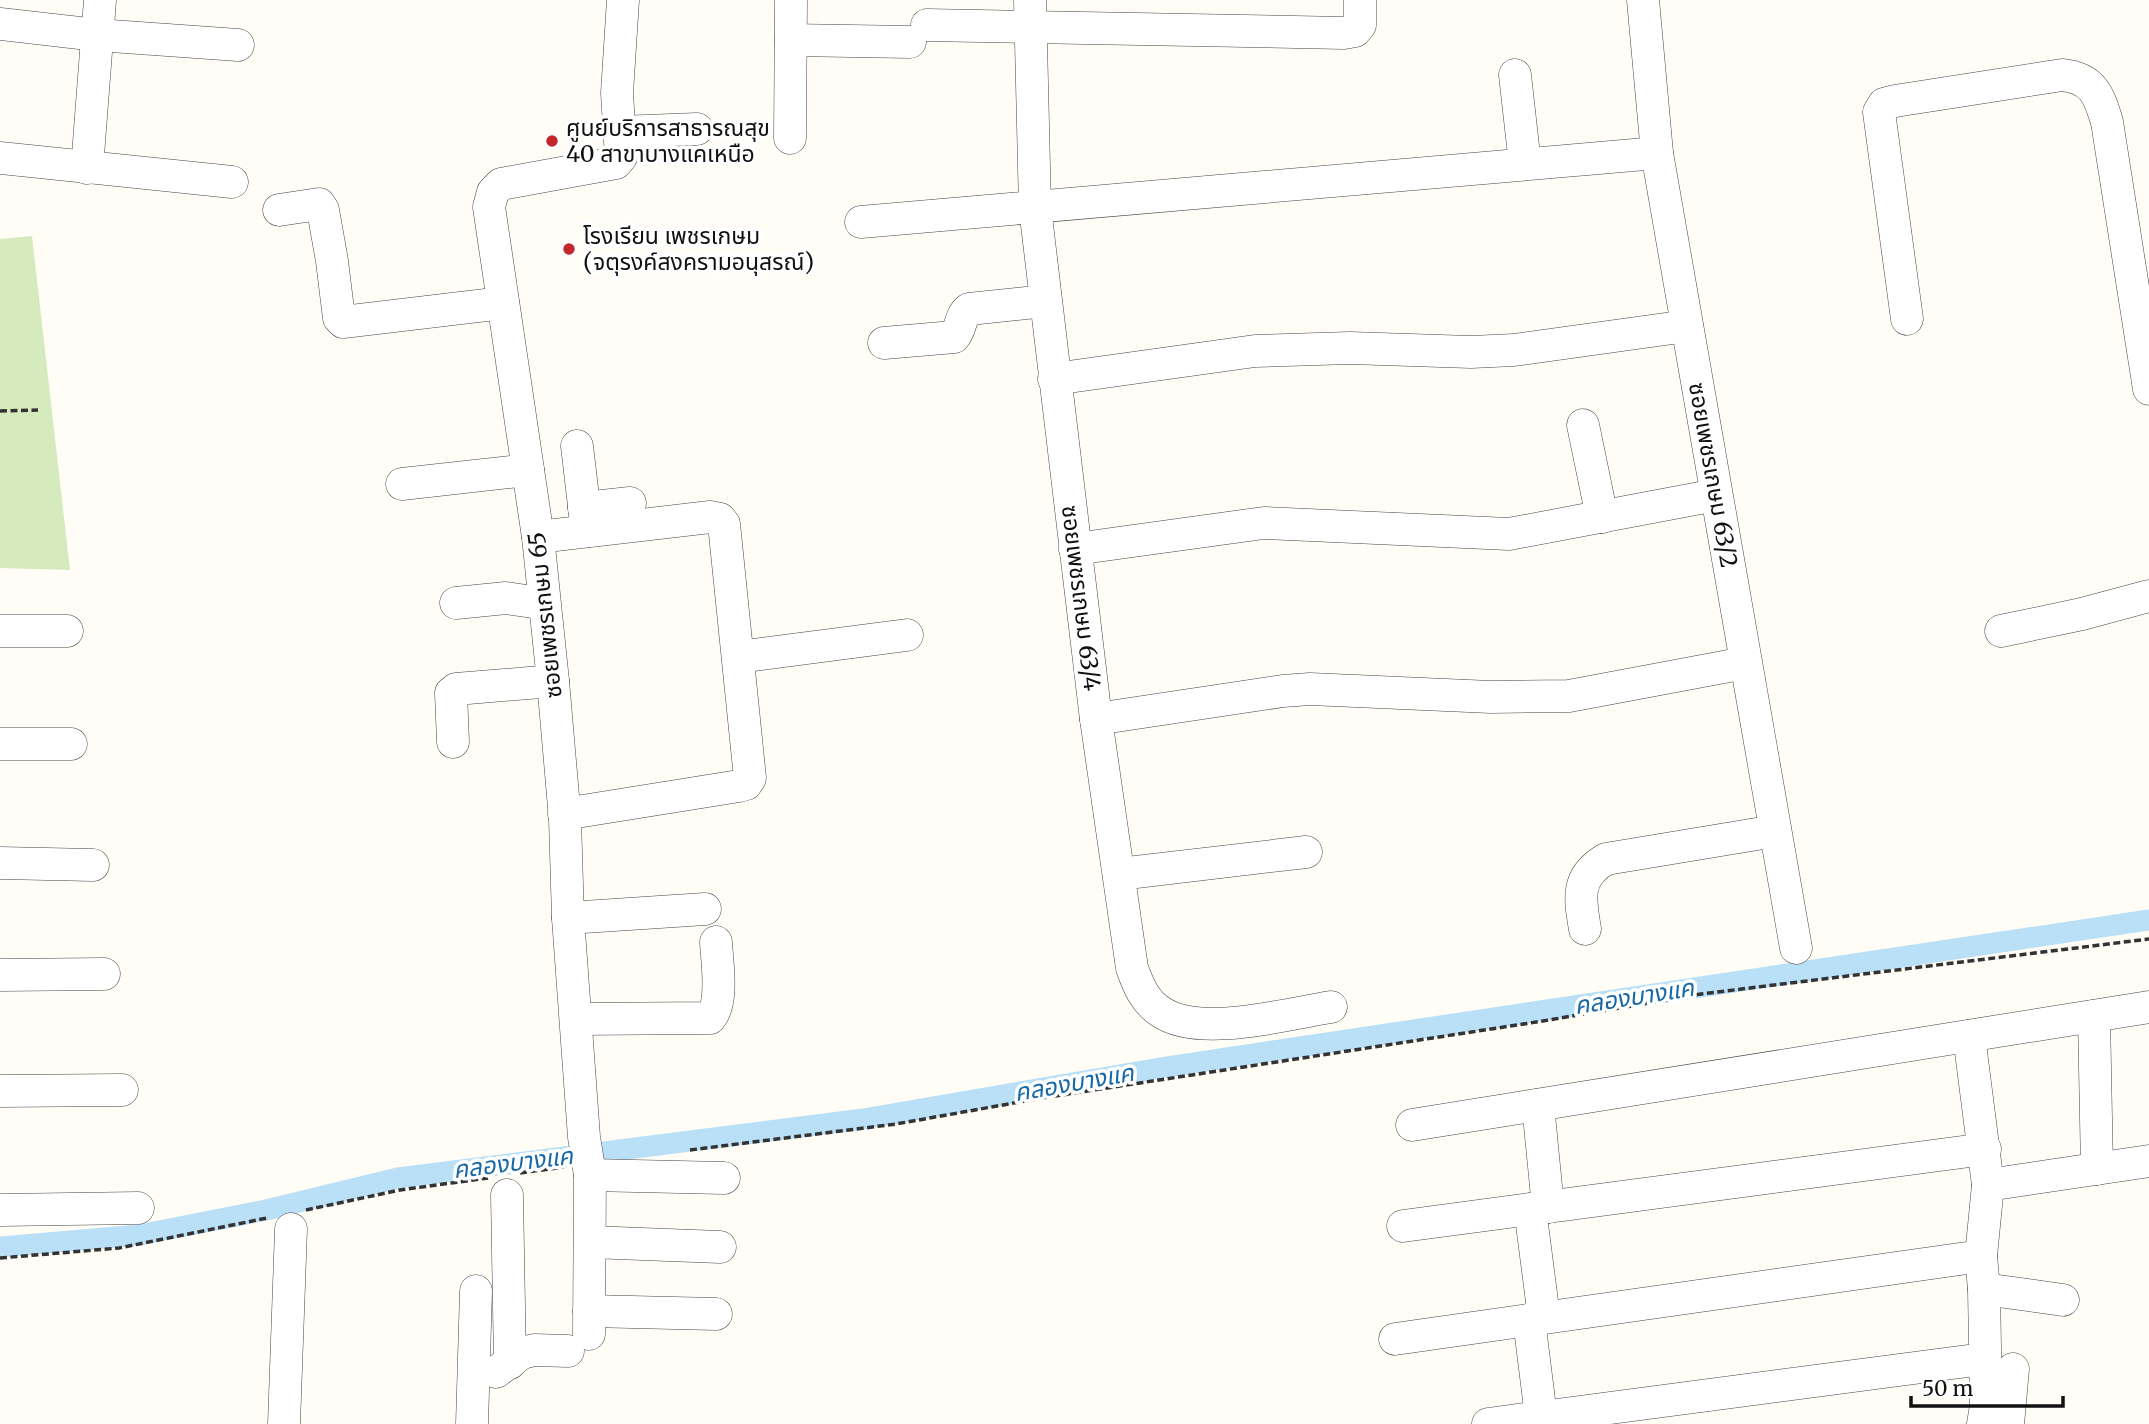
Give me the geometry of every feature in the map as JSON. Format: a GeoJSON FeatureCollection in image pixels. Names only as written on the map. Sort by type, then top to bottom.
{"type":"FeatureCollection","features":[{"type":"Feature","properties":{"kind":"street"},"geometry":{"type":"LineString","coordinates":[[87,168],[100,0]]}},
{"type":"Feature","properties":{"kind":"street","name":"ซอยเพชรเกษม 65"},"geometry":{"type":"LineString","coordinates":[[582,1332],[590,1242],[568,918],[564,814],[538,537],[489,207],[494,192],[501,184],[616,163],[621,157],[617,93],[623,0]]}},
{"type":"Feature","properties":{"kind":"street"},"geometry":{"type":"LineString","coordinates":[[790,138],[791,0]]}},
{"type":"Feature","properties":{"kind":"street"},"geometry":{"type":"LineString","coordinates":[[791,40],[919,34],[1030,14],[1344,33],[1355,32],[1360,25],[1360,0]]}},
{"type":"Feature","properties":{"kind":"street","name":"ซอยเพชรเกษม 63/2"},"geometry":{"type":"LineString","coordinates":[[1643,0],[1657,153],[1796,948]]}},
{"type":"Feature","properties":{"kind":"street","name":"ซอยเพชรเกษม 63/4"},"geometry":{"type":"LineString","coordinates":[[1030,14],[1035,208],[1096,719],[1132,968],[1140,991],[1161,1013],[1192,1023],[1218,1025],[1331,1007]]}},
{"type":"Feature","properties":{"kind":"street"},"geometry":{"type":"LineString","coordinates":[[0,24],[97,35],[238,45]]}},
{"type":"Feature","properties":{"kind":"street"},"geometry":{"type":"LineString","coordinates":[[1515,75],[1525,164]]}},
{"type":"Feature","properties":{"kind":"street"},"geometry":{"type":"LineString","coordinates":[[1907,318],[1879,112],[1884,104],[2062,75],[2078,77],[2091,85],[2101,102],[2107,122],[2149,384]]}},
{"type":"Feature","properties":{"kind":"street"},"geometry":{"type":"LineString","coordinates":[[620,132],[696,129]]}},
{"type":"Feature","properties":{"kind":"street"},"geometry":{"type":"LineString","coordinates":[[861,222],[1657,153]]}},
{"type":"Feature","properties":{"kind":"street"},"geometry":{"type":"LineString","coordinates":[[0,158],[232,182]]}},
{"type":"Feature","properties":{"kind":"street"},"geometry":{"type":"LineString","coordinates":[[279,210],[311,204],[319,204],[323,210],[336,283],[339,318],[343,322],[503,303]]}},
{"type":"Feature","properties":{"kind":"street"},"geometry":{"type":"LineString","coordinates":[[884,343],[954,337],[959,331],[963,315],[969,309],[1045,301]]}},
{"type":"Feature","properties":{"kind":"street"},"geometry":{"type":"LineString","coordinates":[[1054,379],[1255,351],[1350,348],[1503,351],[1687,326]]}},
{"type":"Feature","properties":{"kind":"street"},"geometry":{"type":"LineString","coordinates":[[1583,425],[1602,517]]}},
{"type":"Feature","properties":{"kind":"street"},"geometry":{"type":"LineString","coordinates":[[577,446],[586,520]]}},
{"type":"Feature","properties":{"kind":"street"},"geometry":{"type":"LineString","coordinates":[[402,484],[528,470]]}},
{"type":"Feature","properties":{"kind":"street"},"geometry":{"type":"LineString","coordinates":[[1075,549],[1265,523],[1509,534],[1716,495]]}},
{"type":"Feature","properties":{"kind":"street"},"geometry":{"type":"LineString","coordinates":[[538,537],[629,503]]}},
{"type":"Feature","properties":{"kind":"street"},"geometry":{"type":"LineString","coordinates":[[564,814],[746,784],[750,778],[724,524],[720,519],[710,517],[586,520]]}},
{"type":"Feature","properties":{"kind":"street"},"geometry":{"type":"LineString","coordinates":[[2001,631],[2149,596]]}},
{"type":"Feature","properties":{"kind":"street"},"geometry":{"type":"LineString","coordinates":[[456,603],[506,598],[534,602],[543,599]]}},
{"type":"Feature","properties":{"kind":"street"},"geometry":{"type":"LineString","coordinates":[[0,631],[67,631]]}},
{"type":"Feature","properties":{"kind":"street"},"geometry":{"type":"LineString","coordinates":[[738,657],[907,635]]}},
{"type":"Feature","properties":{"kind":"street"},"geometry":{"type":"LineString","coordinates":[[1096,719],[1310,689],[1491,697],[1569,696],[1745,663]]}},
{"type":"Feature","properties":{"kind":"street"},"geometry":{"type":"LineString","coordinates":[[453,742],[451,693],[456,689],[553,681]]}},
{"type":"Feature","properties":{"kind":"street"},"geometry":{"type":"LineString","coordinates":[[0,744],[71,744]]}},
{"type":"Feature","properties":{"kind":"street"},"geometry":{"type":"LineString","coordinates":[[1585,929],[1580,897],[1583,881],[1596,865],[1606,859],[1775,831]]}},
{"type":"Feature","properties":{"kind":"street"},"geometry":{"type":"LineString","coordinates":[[1119,874],[1306,852]]}},
{"type":"Feature","properties":{"kind":"street"},"geometry":{"type":"LineString","coordinates":[[0,863],[93,865]]}},
{"type":"Feature","properties":{"kind":"street"},"geometry":{"type":"LineString","coordinates":[[568,918],[705,909]]}},
{"type":"Feature","properties":{"kind":"street"},"geometry":{"type":"LineString","coordinates":[[576,1019],[710,1018],[715,1013],[718,1000],[716,942]]}},
{"type":"Feature","properties":{"kind":"street"},"geometry":{"type":"LineString","coordinates":[[0,975],[103,974]]}},
{"type":"Feature","properties":{"kind":"street"},"geometry":{"type":"LineString","coordinates":[[1412,1125],[2149,1007]]}},
{"type":"Feature","properties":{"kind":"street"},"geometry":{"type":"LineString","coordinates":[[2094,1016],[2097,1169]]}},
{"type":"Feature","properties":{"kind":"street"},"geometry":{"type":"LineString","coordinates":[[1969,1036],[1988,1185],[1981,1256],[1986,1406],[1983,1424]]}},
{"type":"Feature","properties":{"kind":"street"},"geometry":{"type":"LineString","coordinates":[[0,1091],[122,1090]]}},
{"type":"Feature","properties":{"kind":"street"},"geometry":{"type":"LineString","coordinates":[[1538,1105],[1536,1319],[1542,1420]]}},
{"type":"Feature","properties":{"kind":"street"},"geometry":{"type":"LineString","coordinates":[[1404,1226],[1985,1149]]}},
{"type":"Feature","properties":{"kind":"street"},"geometry":{"type":"LineString","coordinates":[[1988,1185],[2149,1161]]}},
{"type":"Feature","properties":{"kind":"street"},"geometry":{"type":"LineString","coordinates":[[585,1163],[724,1178]]}},
{"type":"Feature","properties":{"kind":"street"},"geometry":{"type":"LineString","coordinates":[[504,1182],[510,1363]]}},
{"type":"Feature","properties":{"kind":"street"},"geometry":{"type":"LineString","coordinates":[[0,1210],[138,1208]]}},
{"type":"Feature","properties":{"kind":"street"},"geometry":{"type":"LineString","coordinates":[[284,1424],[289,1219]]}},
{"type":"Feature","properties":{"kind":"street"},"geometry":{"type":"LineString","coordinates":[[590,1242],[720,1247]]}},
{"type":"Feature","properties":{"kind":"street"},"geometry":{"type":"LineString","coordinates":[[1395,1339],[1981,1256]]}},
{"type":"Feature","properties":{"kind":"street"},"geometry":{"type":"LineString","coordinates":[[1984,1289],[2063,1300]]}},
{"type":"Feature","properties":{"kind":"street"},"geometry":{"type":"LineString","coordinates":[[472,1424],[476,1291]]}},
{"type":"Feature","properties":{"kind":"street"},"geometry":{"type":"LineString","coordinates":[[473,1384],[490,1377],[522,1353],[582,1332],[716,1314]]}},
{"type":"Feature","properties":{"kind":"street"},"geometry":{"type":"LineString","coordinates":[[1488,1424],[1542,1420],[1983,1359]]}},
{"type":"Feature","properties":{"kind":"street"},"geometry":{"type":"LineString","coordinates":[[2008,1424],[2013,1368]]}},
{"type":"Feature","properties":{"kind":"path"},"geometry":{"type":"LineString","coordinates":[[0,411],[38,410]]}},
{"type":"Feature","properties":{"kind":"path"},"geometry":{"type":"LineString","coordinates":[[680,1151],[896,1124],[1042,1098],[1701,994],[2149,939]]}},
{"type":"Feature","properties":{"kind":"path"},"geometry":{"type":"LineString","coordinates":[[0,1258],[119,1248],[289,1219],[400,1190],[504,1182],[585,1163]]}},
{"type":"Feature","properties":{"kind":"green space"},"geometry":{"type":"Polygon","coordinates":[[[32,236],[70,570],[0,568],[0,239],[32,236]]]}},
{"type":"Feature","properties":{"kind":"waterway","name":"คลองบางแค"},"geometry":{"type":"LineString","coordinates":[[0,1247],[139,1235],[266,1210],[398,1178],[863,1119],[1166,1067],[2149,920]]}},
{"type":"Feature","properties":{"kind":"place","name":"ศูนย์บริการสาธารณสุข 40 สาขาบางแคเหนือ"},"geometry":{"type":"Point","coordinates":[552,141]}},
{"type":"Feature","properties":{"kind":"place","name":"โรงเรียน เพชรเกษม (จตุรงค์สงครามอนุสรณ์)"},"geometry":{"type":"Point","coordinates":[569,249]}}]}
